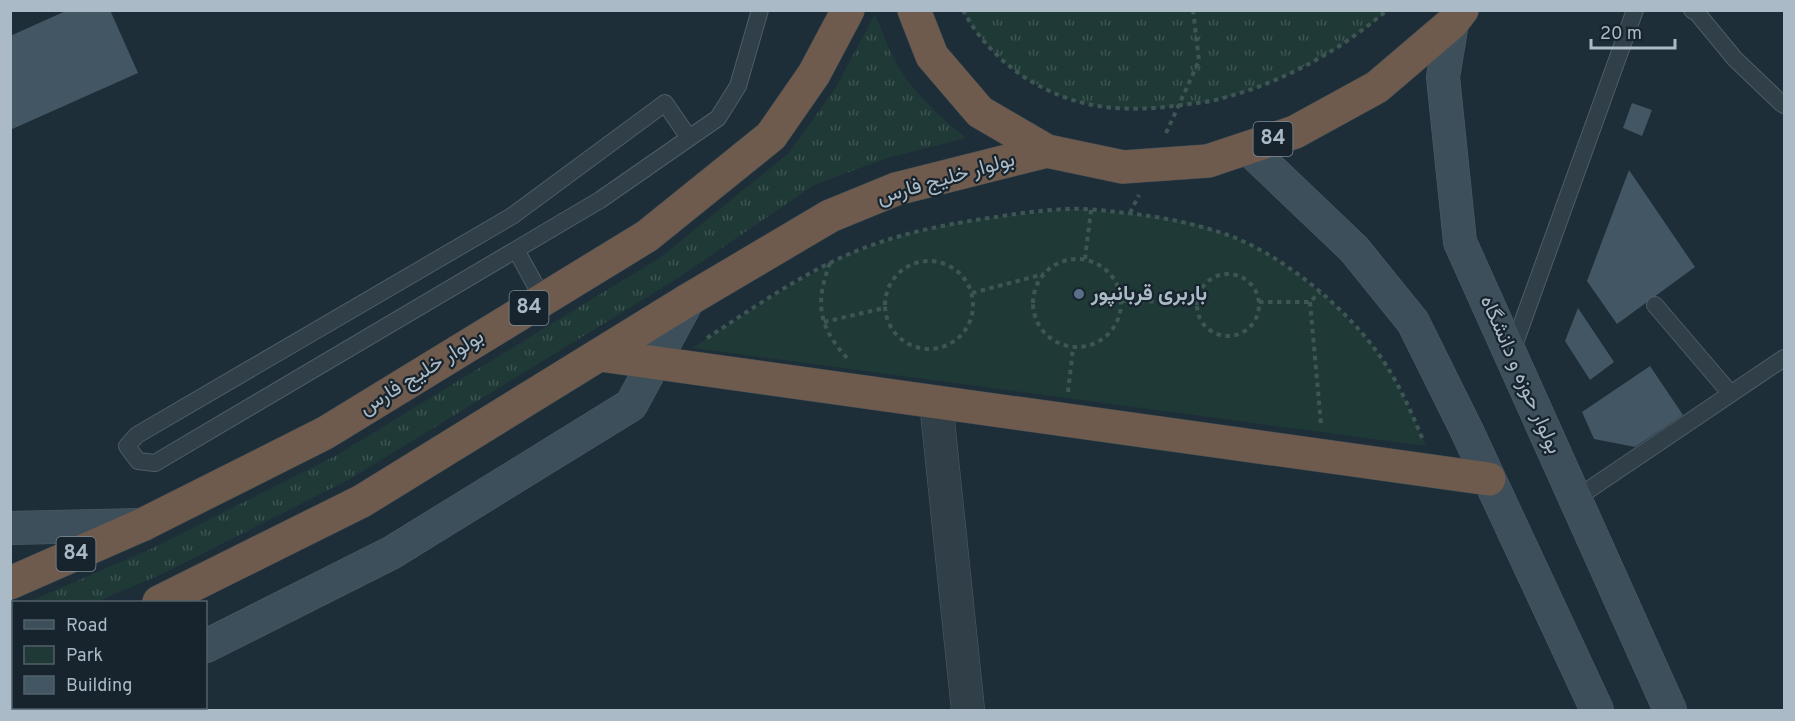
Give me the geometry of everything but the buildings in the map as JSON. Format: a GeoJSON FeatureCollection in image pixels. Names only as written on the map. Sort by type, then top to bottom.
{"type":"FeatureCollection","features":[{"type":"Feature","properties":{"kind":"highway","name":"بولوار خلیج فارس"},"geometry":{"type":"LineString","coordinates":[[10,583],[142,525],[325,433],[647,236],[771,136],[814,74],[848,10]]}},
{"type":"Feature","properties":{"kind":"highway","name":"84"},"geometry":{"type":"LineString","coordinates":[[914,10],[932,56],[980,112],[1047,151],[1123,167],[1208,161],[1295,132],[1377,87],[1457,17]]}},
{"type":"Feature","properties":{"kind":"highway","name":"بولوار خلیج فارس"},"geometry":{"type":"LineString","coordinates":[[163,601],[362,501],[688,300],[830,216],[896,189],[1047,151]]}},
{"type":"Feature","properties":{"kind":"highway"},"geometry":{"type":"LineString","coordinates":[[600,355],[1489,479]]}},
{"type":"Feature","properties":{"kind":"street","name":"بولوار حوزه و دانشگاه"},"geometry":{"type":"LineString","coordinates":[[1457,17],[1443,77],[1460,242],[1670,711]]}},
{"type":"Feature","properties":{"kind":"street"},"geometry":{"type":"LineString","coordinates":[[1248,148],[1354,249],[1413,322],[1466,429],[1597,711]]}},
{"type":"Feature","properties":{"kind":"street"},"geometry":{"type":"LineString","coordinates":[[207,645],[391,553],[631,405],[688,300]]}},
{"type":"Feature","properties":{"kind":"street"},"geometry":{"type":"LineString","coordinates":[[936,402],[968,711]]}},
{"type":"Feature","properties":{"kind":"street"},"geometry":{"type":"LineString","coordinates":[[10,528],[142,525]]}},
{"type":"Feature","properties":{"kind":"lane"},"geometry":{"type":"LineString","coordinates":[[689,138],[664,103],[512,216],[137,435],[127,446],[138,461],[155,463],[600,200],[689,138],[717,118],[738,86],[760,10]]}},
{"type":"Feature","properties":{"kind":"lane"},"geometry":{"type":"LineString","coordinates":[[1511,355],[1635,10]]}},
{"type":"Feature","properties":{"kind":"lane"},"geometry":{"type":"LineString","coordinates":[[1692,10],[1735,59],[1785,105]]}},
{"type":"Feature","properties":{"kind":"lane"},"geometry":{"type":"LineString","coordinates":[[516,250],[543,299]]}},
{"type":"Feature","properties":{"kind":"lane"},"geometry":{"type":"LineString","coordinates":[[1655,305],[1731,394]]}},
{"type":"Feature","properties":{"kind":"lane"},"geometry":{"type":"LineString","coordinates":[[1575,499],[1785,358]]}},
{"type":"Feature","properties":{"kind":"path"},"geometry":{"type":"LineString","coordinates":[[963,10],[980,37],[998,56],[1023,76],[1060,96],[1084,104],[1133,110],[1221,99],[1274,81],[1323,57],[1369,26],[1387,10]]}},
{"type":"Feature","properties":{"kind":"path"},"geometry":{"type":"LineString","coordinates":[[1130,213],[1199,61],[1193,10]]}},
{"type":"Feature","properties":{"kind":"path"},"geometry":{"type":"LineString","coordinates":[[702,342],[789,286],[830,263],[848,254],[920,231],[971,220],[1070,209],[1155,216],[1227,234],[1266,253],[1303,277],[1341,310],[1377,351],[1404,395],[1426,446]]}},
{"type":"Feature","properties":{"kind":"path"},"geometry":{"type":"LineString","coordinates":[[1085,259],[1091,210]]}},
{"type":"Feature","properties":{"kind":"path"},"geometry":{"type":"LineString","coordinates":[[1070,259],[1085,259],[1107,269],[1114,279],[1120,289],[1122,301],[1120,316],[1113,329],[1102,340],[1089,346],[1073,348],[1048,337],[1039,326],[1034,313],[1033,299],[1036,286],[1044,274],[1056,264],[1070,259]]}},
{"type":"Feature","properties":{"kind":"path"},"geometry":{"type":"LineString","coordinates":[[921,261],[938,261],[953,267],[965,278],[972,292],[973,307],[970,322],[951,344],[936,348],[922,349],[908,344],[896,335],[888,322],[884,308],[886,292],[894,277],[906,267],[921,261]]}},
{"type":"Feature","properties":{"kind":"path"},"geometry":{"type":"LineString","coordinates":[[830,263],[823,282],[820,302],[824,322],[833,343],[849,360]]}},
{"type":"Feature","properties":{"kind":"path"},"geometry":{"type":"LineString","coordinates":[[972,292],[1044,274]]}},
{"type":"Feature","properties":{"kind":"path"},"geometry":{"type":"LineString","coordinates":[[1233,274],[1244,277],[1257,292],[1258,314],[1253,324],[1244,332],[1233,336],[1222,336],[1211,332],[1203,324],[1198,313],[1197,302],[1205,283],[1213,277],[1233,274]]}},
{"type":"Feature","properties":{"kind":"path"},"geometry":{"type":"LineString","coordinates":[[1259,302],[1310,302],[1320,292]]}},
{"type":"Feature","properties":{"kind":"path"},"geometry":{"type":"LineString","coordinates":[[1122,301],[1197,302]]}},
{"type":"Feature","properties":{"kind":"path"},"geometry":{"type":"LineString","coordinates":[[1310,302],[1321,432]]}},
{"type":"Feature","properties":{"kind":"path"},"geometry":{"type":"LineString","coordinates":[[824,322],[884,308]]}},
{"type":"Feature","properties":{"kind":"path"},"geometry":{"type":"LineString","coordinates":[[1067,398],[1073,348]]}},
{"type":"Feature","properties":{"kind":"green space"},"geometry":{"type":"Polygon","coordinates":[[[963,11],[1387,11],[1330,52],[1267,83],[1213,100],[1140,109],[1081,102],[1043,88],[1024,77],[997,56],[975,30],[963,11]]]}},
{"type":"Feature","properties":{"kind":"green space"},"geometry":{"type":"Polygon","coordinates":[[[875,14],[889,49],[904,75],[932,109],[966,138],[887,158],[814,185],[675,280],[350,479],[164,573],[98,601],[30,601],[153,548],[337,455],[661,257],[789,153],[836,87],[875,14]]]}},
{"type":"Feature","properties":{"kind":"green space"},"geometry":{"type":"Polygon","coordinates":[[[1069,209],[1130,213],[1191,223],[1238,239],[1282,264],[1303,278],[1341,311],[1374,347],[1399,387],[1426,446],[692,348],[789,286],[848,254],[910,233],[971,220],[1069,209]]]}},
{"type":"Feature","properties":{"kind":"place","name":"باربری قربانپور"},"geometry":{"type":"Point","coordinates":[1079,294]}}]}
